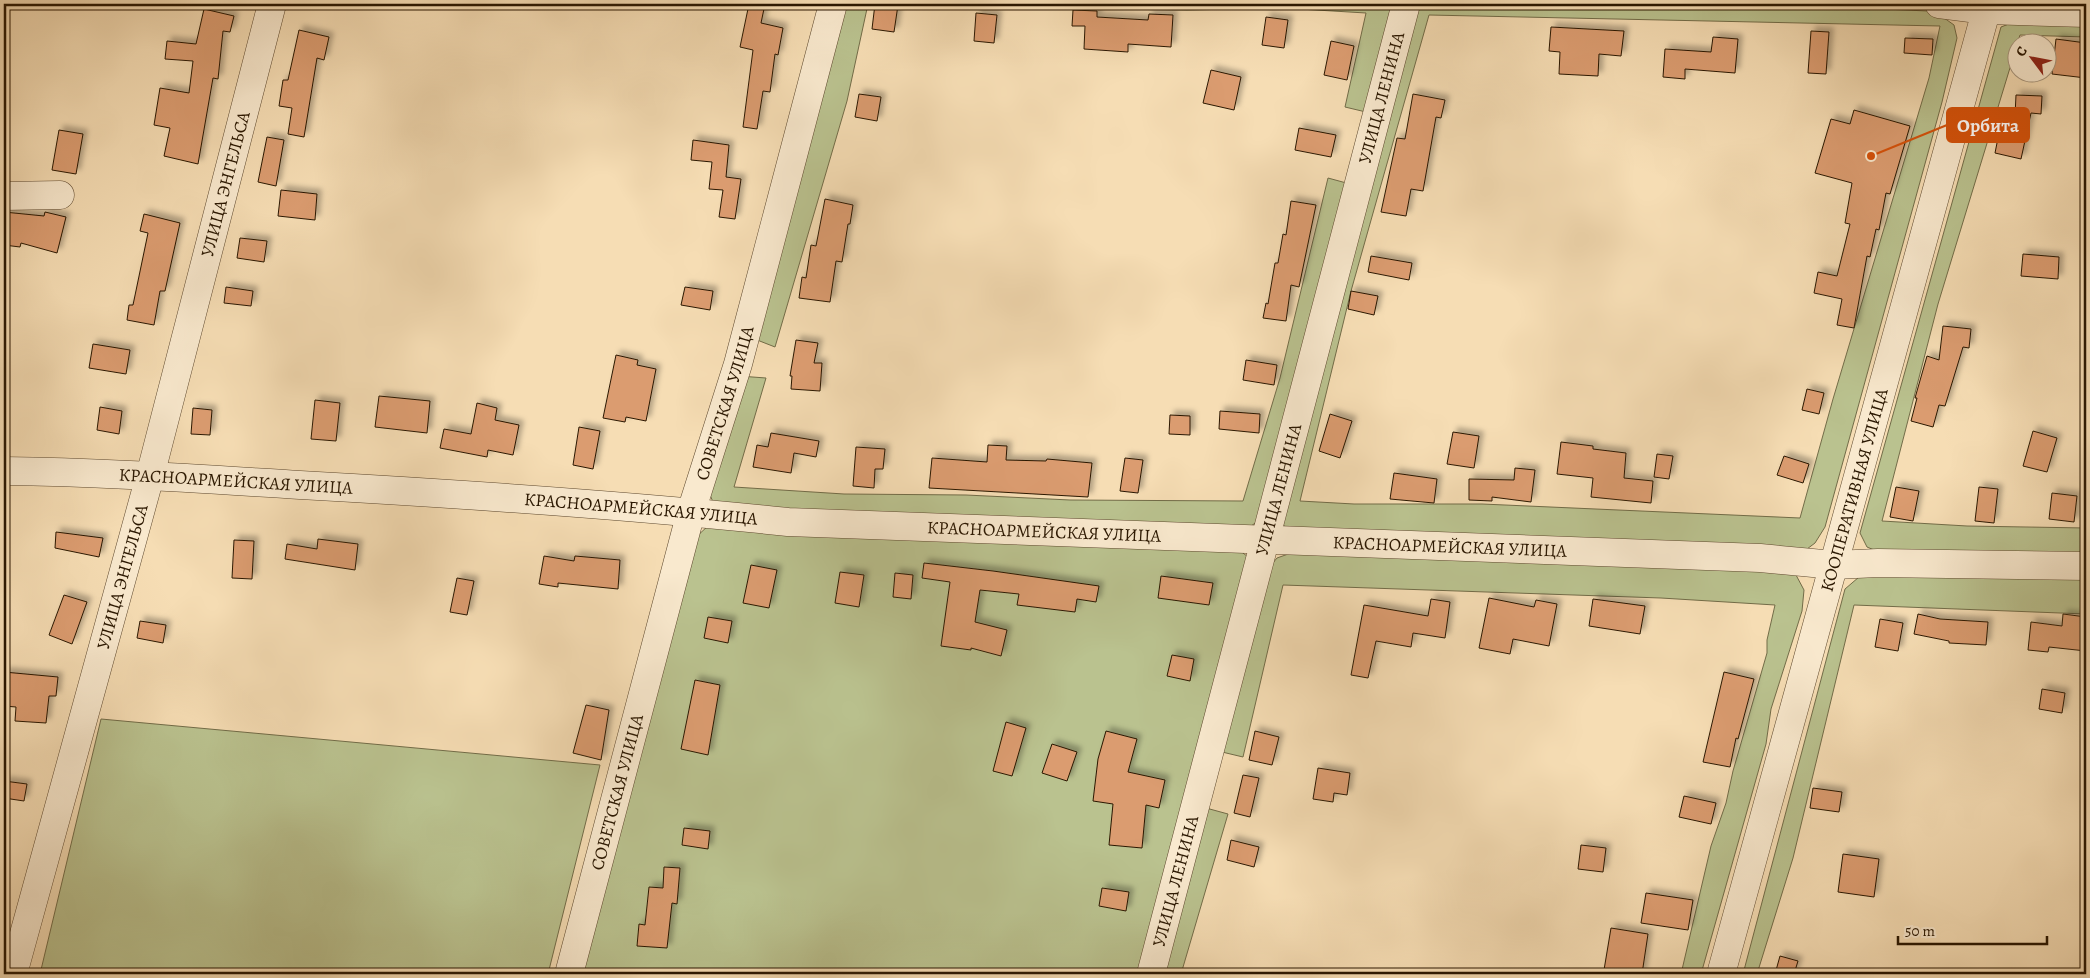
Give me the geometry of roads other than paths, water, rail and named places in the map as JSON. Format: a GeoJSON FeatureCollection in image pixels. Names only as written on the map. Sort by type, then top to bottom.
{"type":"FeatureCollection","features":[{"type":"Feature","properties":{"kind":"street","name":"УЛИЦА ЭНГЕЛЬСА"},"geometry":{"type":"LineString","coordinates":[[13,974],[150,476],[272,4]]}},
{"type":"Feature","properties":{"kind":"street","name":"СОВЕТСКАЯ УЛИЦА"},"geometry":{"type":"LineString","coordinates":[[569,974],[691,512],[738,364],[833,4]]}},
{"type":"Feature","properties":{"kind":"street","name":"УЛИЦА ЛЕНИНА"},"geometry":{"type":"LineString","coordinates":[[1150,974],[1406,4]]}},
{"type":"Feature","properties":{"kind":"street"},"geometry":{"type":"LineString","coordinates":[[1939,4],[2086,13]]}},
{"type":"Feature","properties":{"kind":"street","name":"КООПЕРАТИВНАЯ УЛИЦА"},"geometry":{"type":"LineString","coordinates":[[1721,974],[1987,7]]}},
{"type":"Feature","properties":{"kind":"street"},"geometry":{"type":"LineString","coordinates":[[4,196],[60,195]]}},
{"type":"Feature","properties":{"kind":"street","name":"КРАСНОАРМЕЙСКАЯ УЛИЦА"},"geometry":{"type":"LineString","coordinates":[[4,472],[85,472],[400,491],[691,512],[788,522],[1760,558],[1834,565],[1878,563],[2086,566]]}},
{"type":"Feature","properties":{"kind":"place","name":"Орбита"},"geometry":{"type":"Point","coordinates":[1871,156]}}]}
